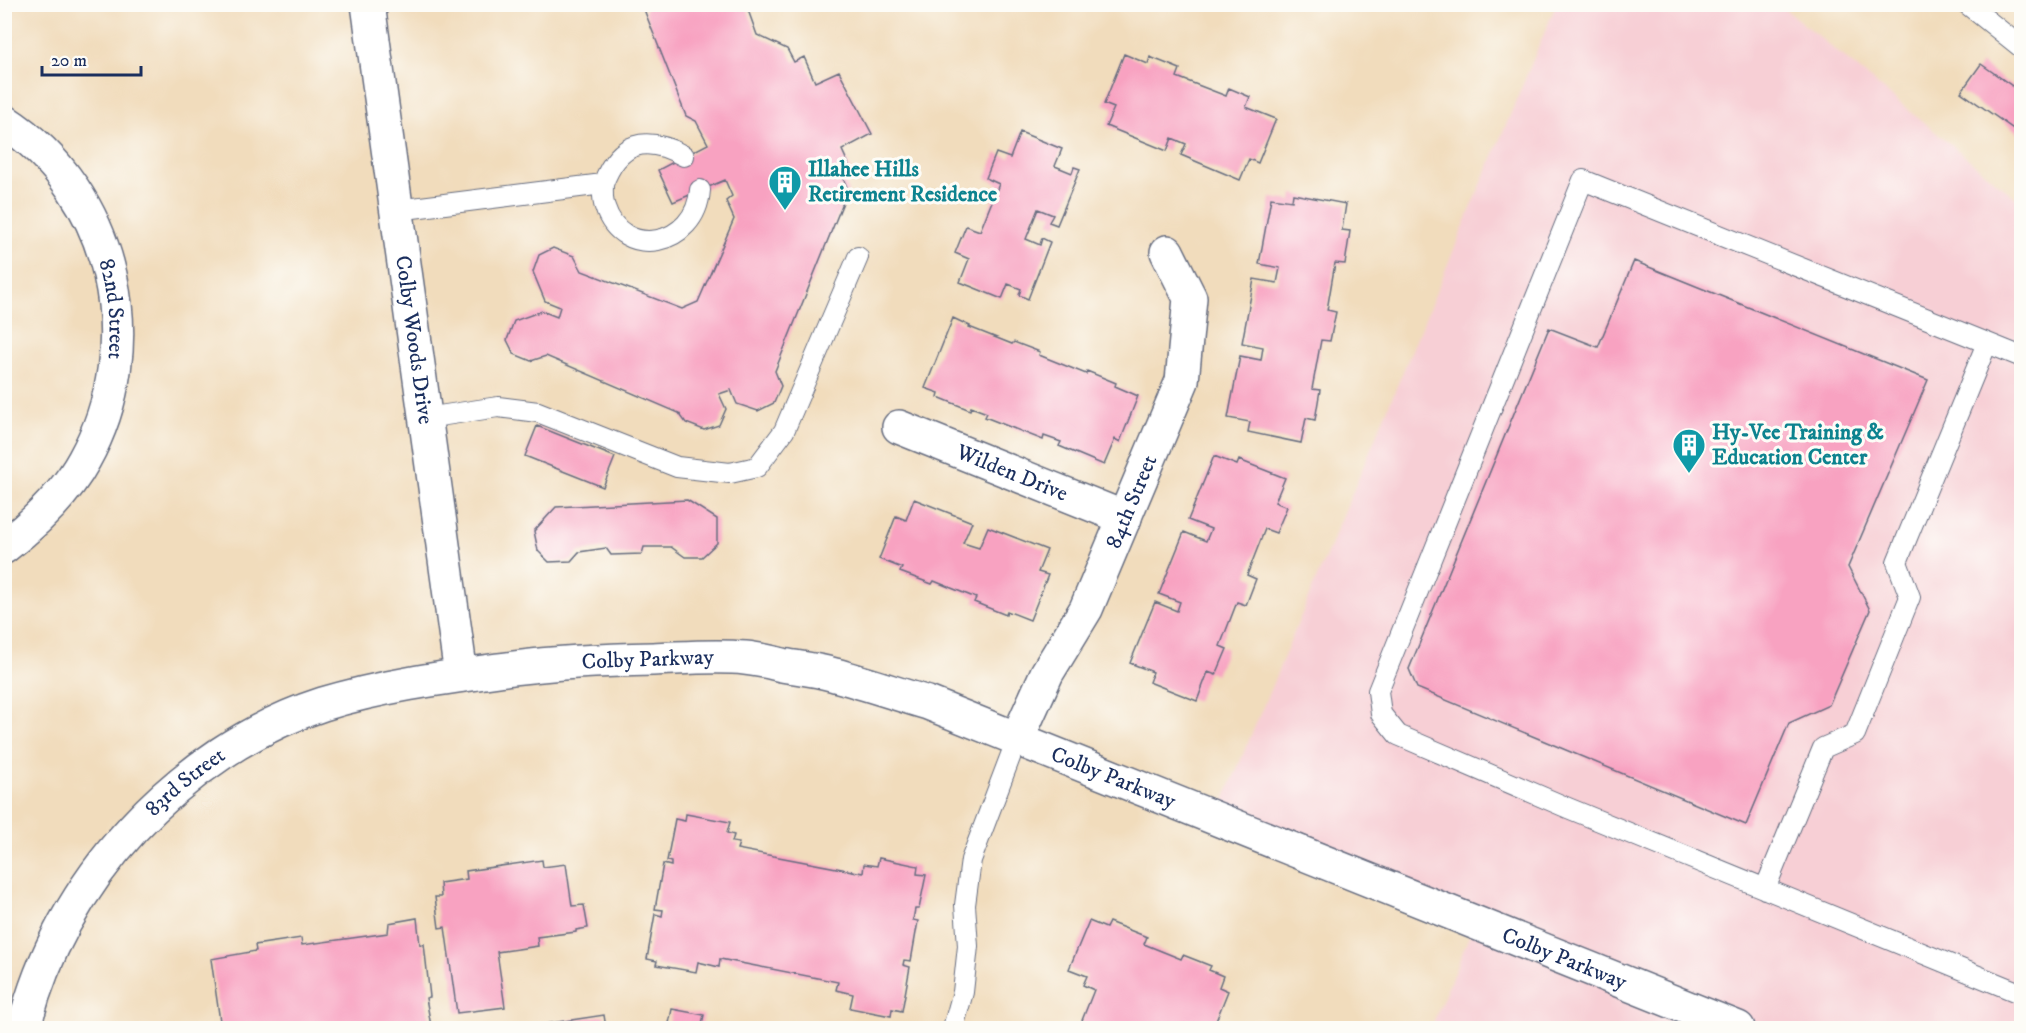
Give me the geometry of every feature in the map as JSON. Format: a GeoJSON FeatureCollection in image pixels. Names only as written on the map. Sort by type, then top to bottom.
{"type":"FeatureCollection","features":[{"type":"Feature","properties":{"kind":"street","name":"Colby Woods Drive"},"geometry":{"type":"LineString","coordinates":[[368,4],[461,675]]}},
{"type":"Feature","properties":{"kind":"street","name":"82nd Street"},"geometry":{"type":"LineString","coordinates":[[4,121],[21,132],[50,159],[83,203],[102,244],[113,285],[118,330],[115,371],[104,416],[84,461],[56,501],[4,547]]}},
{"type":"Feature","properties":{"kind":"street","name":"84th Street"},"geometry":{"type":"LineString","coordinates":[[1017,739],[1047,673],[1086,609],[1182,381],[1190,298],[1167,252]]}},
{"type":"Feature","properties":{"kind":"street","name":"Wilden Drive"},"geometry":{"type":"LineString","coordinates":[[899,427],[1125,518]]}},
{"type":"Feature","properties":{"kind":"street","name":"Colby Parkway"},"geometry":{"type":"LineString","coordinates":[[461,675],[564,662],[689,657],[746,658],[834,674],[928,703],[1738,1029]]}},
{"type":"Feature","properties":{"kind":"street","name":"83rd Street"},"geometry":{"type":"LineString","coordinates":[[24,1029],[29,1006],[55,942],[86,888],[123,840],[165,797],[211,760],[264,729],[320,705],[377,689],[461,675]]}},
{"type":"Feature","properties":{"kind":"lane"},"geometry":{"type":"LineString","coordinates":[[1967,4],[2022,48]]}},
{"type":"Feature","properties":{"kind":"lane"},"geometry":{"type":"LineString","coordinates":[[684,156],[666,146],[642,144],[627,149],[614,160],[603,184],[604,206],[613,222],[624,233],[651,241],[670,237],[686,227],[696,211],[700,190]]}},
{"type":"Feature","properties":{"kind":"lane"},"geometry":{"type":"LineString","coordinates":[[2022,357],[1583,180],[1378,691],[1381,714],[1398,735],[1569,808],[2022,994]]}},
{"type":"Feature","properties":{"kind":"lane"},"geometry":{"type":"LineString","coordinates":[[397,210],[603,184]]}},
{"type":"Feature","properties":{"kind":"lane"},"geometry":{"type":"LineString","coordinates":[[426,418],[498,407],[538,412],[677,467],[730,473],[756,467],[784,431],[858,257]]}},
{"type":"Feature","properties":{"kind":"lane"},"geometry":{"type":"LineString","coordinates":[[1765,889],[1823,748],[1855,734],[1910,597],[1897,562],[1987,343]]}},
{"type":"Feature","properties":{"kind":"lane"},"geometry":{"type":"LineString","coordinates":[[953,1029],[963,992],[968,946],[965,905],[971,860],[1017,739]]}},
{"type":"Feature","properties":{"kind":"shaded area"},"geometry":{"type":"Polygon","coordinates":[[[1556,5],[1780,5],[2021,202],[2021,1028],[1431,1028],[1475,922],[1217,817],[1556,5]]]}},
{"type":"Feature","properties":{"kind":"building","name":"Illahee Hills Retirement Residence"},"geometry":{"type":"Polygon","coordinates":[[[648,4],[750,4],[748,10],[757,35],[787,49],[794,62],[804,57],[815,82],[839,71],[872,134],[842,150],[852,172],[843,178],[848,190],[775,371],[781,386],[774,403],[758,411],[737,404],[731,390],[719,394],[726,409],[719,425],[704,430],[686,423],[679,413],[546,356],[531,361],[514,354],[507,340],[514,321],[542,311],[557,317],[560,307],[545,301],[533,272],[539,255],[553,248],[574,256],[582,271],[682,309],[698,302],[734,219],[726,201],[732,196],[725,180],[673,202],[658,170],[708,144],[696,121],[686,116],[645,12],[648,4]]]}},
{"type":"Feature","properties":{"kind":"building"},"geometry":{"type":"Polygon","coordinates":[[[882,4],[905,4],[905,5],[893,9],[882,4]]]}},
{"type":"Feature","properties":{"kind":"building"},"geometry":{"type":"Polygon","coordinates":[[[1124,54],[1148,64],[1150,57],[1180,69],[1177,77],[1226,96],[1229,88],[1250,97],[1246,107],[1276,119],[1258,163],[1249,159],[1240,180],[1181,155],[1186,144],[1172,138],[1167,151],[1106,126],[1114,108],[1104,104],[1124,54]]]}},
{"type":"Feature","properties":{"kind":"building"},"geometry":{"type":"Polygon","coordinates":[[[1981,64],[2022,93],[2022,135],[1961,92],[1981,64]]]}},
{"type":"Feature","properties":{"kind":"building"},"geometry":{"type":"Polygon","coordinates":[[[1020,132],[1062,149],[1055,166],[1072,173],[1074,167],[1080,169],[1057,225],[1049,222],[1053,215],[1038,209],[1026,239],[1040,245],[1042,238],[1050,242],[1028,299],[1019,295],[1021,289],[1008,284],[1002,299],[960,282],[969,259],[955,253],[966,226],[980,231],[999,184],[986,178],[996,153],[1010,158],[1020,132]]]}},
{"type":"Feature","properties":{"kind":"building"},"geometry":{"type":"Polygon","coordinates":[[[1293,194],[1346,204],[1342,230],[1350,231],[1345,264],[1335,263],[1327,310],[1336,312],[1330,341],[1321,340],[1312,389],[1320,390],[1315,420],[1306,418],[1301,443],[1248,432],[1250,422],[1228,418],[1240,356],[1261,360],[1263,347],[1242,343],[1254,279],[1277,283],[1280,268],[1259,264],[1271,198],[1292,201],[1293,194]]]}},
{"type":"Feature","properties":{"kind":"building","name":"Hy-Vee Training & Education Center"},"geometry":{"type":"Polygon","coordinates":[[[1634,261],[1928,380],[1848,567],[1870,610],[1829,705],[1789,723],[1746,825],[1417,688],[1409,669],[1549,328],[1598,347],[1634,261]]]}},
{"type":"Feature","properties":{"kind":"building"},"geometry":{"type":"Polygon","coordinates":[[[953,318],[1012,344],[1014,342],[1040,352],[1039,355],[1086,374],[1087,371],[1116,383],[1115,386],[1138,396],[1120,442],[1115,439],[1104,465],[1059,446],[1061,442],[1044,436],[1043,440],[985,417],[987,413],[971,407],[970,410],[938,397],[939,393],[925,388],[953,318]]]}},
{"type":"Feature","properties":{"kind":"building"},"geometry":{"type":"Polygon","coordinates":[[[537,426],[615,457],[603,487],[525,456],[537,426]]]}},
{"type":"Feature","properties":{"kind":"building"},"geometry":{"type":"Polygon","coordinates":[[[1214,456],[1237,465],[1239,460],[1285,478],[1275,502],[1287,507],[1276,533],[1265,529],[1247,575],[1256,579],[1246,605],[1237,602],[1220,646],[1227,649],[1216,675],[1208,672],[1197,701],[1149,682],[1153,672],[1130,663],[1155,602],[1177,611],[1180,602],[1159,594],[1184,532],[1206,541],[1211,529],[1188,520],[1214,456]]]}},
{"type":"Feature","properties":{"kind":"building"},"geometry":{"type":"Polygon","coordinates":[[[914,499],[972,522],[963,543],[979,548],[988,527],[1047,550],[1038,572],[1048,575],[1030,620],[1007,611],[1006,615],[974,602],[976,598],[934,581],[932,584],[900,572],[902,568],[879,559],[896,516],[906,520],[914,499]]]}},
{"type":"Feature","properties":{"kind":"building"},"geometry":{"type":"Polygon","coordinates":[[[687,500],[717,519],[717,543],[702,557],[685,557],[671,547],[644,547],[642,554],[611,555],[606,548],[579,552],[571,561],[549,562],[538,551],[534,531],[556,507],[687,500]]]}},
{"type":"Feature","properties":{"kind":"building"},"geometry":{"type":"Polygon","coordinates":[[[686,814],[730,822],[727,833],[734,835],[732,842],[739,843],[737,849],[863,873],[864,864],[877,866],[879,858],[918,866],[917,874],[926,875],[919,909],[915,909],[913,920],[918,921],[911,961],[904,960],[903,965],[910,967],[902,1011],[892,1009],[891,1016],[850,1008],[853,994],[836,990],[838,982],[720,959],[719,967],[698,962],[696,972],[656,965],[657,961],[647,959],[655,914],[662,916],[663,910],[655,909],[663,864],[671,866],[671,862],[667,861],[675,819],[685,821],[686,814]]]}},
{"type":"Feature","properties":{"kind":"building"},"geometry":{"type":"Polygon","coordinates":[[[542,860],[543,867],[566,864],[572,906],[584,905],[588,928],[576,930],[576,932],[537,937],[538,946],[497,952],[505,1007],[457,1013],[445,927],[439,928],[435,897],[441,897],[440,883],[467,879],[466,871],[542,860]]]}},
{"type":"Feature","properties":{"kind":"building"},"geometry":{"type":"Polygon","coordinates":[[[417,918],[420,945],[424,944],[430,997],[426,998],[431,1026],[424,1028],[221,1028],[211,959],[256,951],[255,945],[301,938],[302,945],[388,933],[389,923],[417,918]]]}},
{"type":"Feature","properties":{"kind":"building"},"geometry":{"type":"Polygon","coordinates":[[[1089,921],[1106,928],[1109,922],[1147,937],[1144,944],[1181,959],[1183,955],[1211,966],[1209,970],[1223,976],[1219,987],[1228,991],[1214,1026],[1205,1022],[1202,1028],[1079,1028],[1094,990],[1083,985],[1087,976],[1069,969],[1089,921]]]}},
{"type":"Feature","properties":{"kind":"building"},"geometry":{"type":"Polygon","coordinates":[[[672,1009],[704,1015],[701,1028],[668,1028],[672,1009]]]}},
{"type":"Feature","properties":{"kind":"building"},"geometry":{"type":"Polygon","coordinates":[[[604,1015],[606,1028],[525,1028],[525,1027],[604,1015]]]}},
{"type":"Feature","properties":{"kind":"place","name":"Illahee Hills Retirement Residence"},"geometry":{"type":"Point","coordinates":[785,211]}},
{"type":"Feature","properties":{"kind":"place","name":"Hy-Vee Training & Education Center"},"geometry":{"type":"Point","coordinates":[1689,474]}}]}
